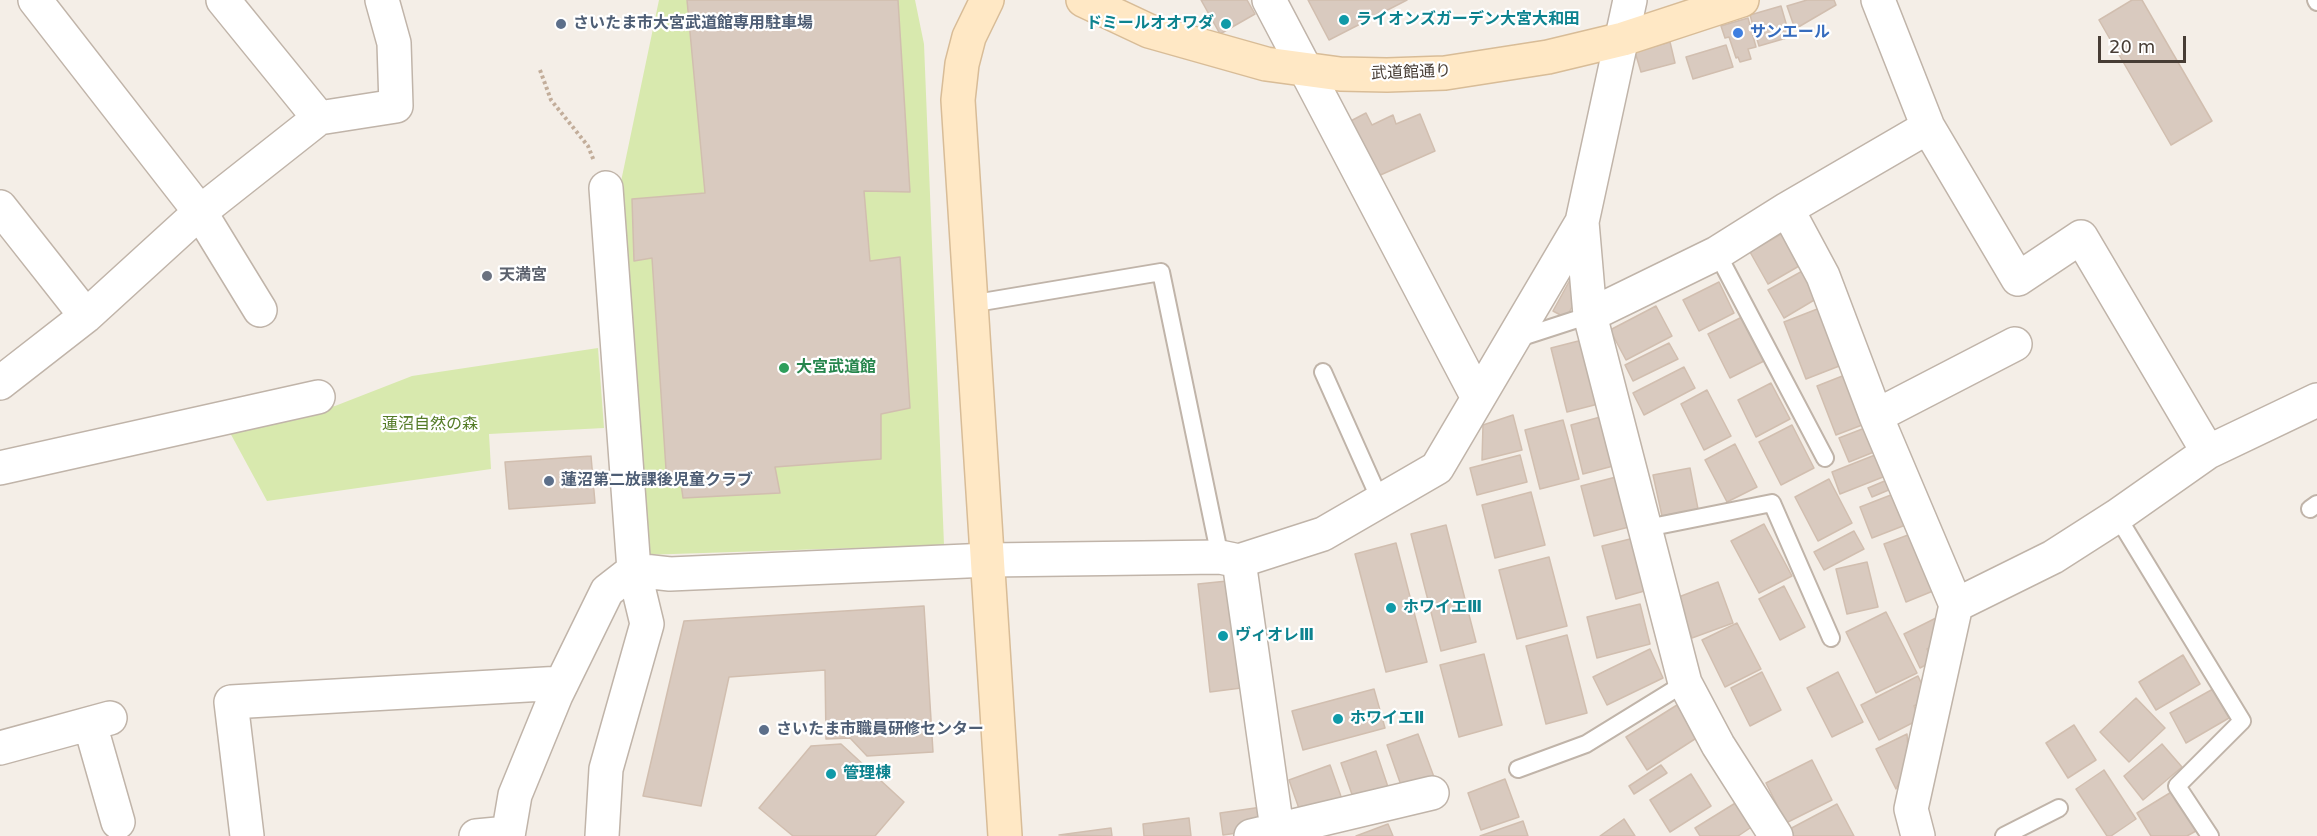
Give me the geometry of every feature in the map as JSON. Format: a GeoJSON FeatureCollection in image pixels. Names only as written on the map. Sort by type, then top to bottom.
{"type":"FeatureCollection","features":[{"type":"Feature","properties":{"kind":"street"},"geometry":{"type":"LineString","coordinates":[[35,0],[200,212],[260,310]]}},
{"type":"Feature","properties":{"kind":"street"},"geometry":{"type":"LineString","coordinates":[[223,0],[319,118]]}},
{"type":"Feature","properties":{"kind":"street"},"geometry":{"type":"LineString","coordinates":[[0,383],[86,316],[200,212],[319,118],[396,106],[394,43],[382,0]]}},
{"type":"Feature","properties":{"kind":"street"},"geometry":{"type":"LineString","coordinates":[[987,0],[969,37],[962,64],[958,100],[970,304],[990,560],[1005,836]]}},
{"type":"Feature","properties":{"kind":"street","name":"武道館通り"},"geometry":{"type":"LineString","coordinates":[[1083,0],[1159,34],[1266,64],[1340,74],[1445,73],[1548,57],[1623,39],[1742,0]]}},
{"type":"Feature","properties":{"kind":"street"},"geometry":{"type":"LineString","coordinates":[[1269,0],[1477,396]]}},
{"type":"Feature","properties":{"kind":"street"},"geometry":{"type":"LineString","coordinates":[[1630,0],[1582,222],[1590,315],[1647,528],[1685,683],[1718,745],[1776,836]]}},
{"type":"Feature","properties":{"kind":"street"},"geometry":{"type":"LineString","coordinates":[[1878,0],[1928,127],[2018,279],[2081,237],[2208,452]]}},
{"type":"Feature","properties":{"kind":"street"},"geometry":{"type":"LineString","coordinates":[[1590,315],[1717,254],[1787,209],[1928,127]]}},
{"type":"Feature","properties":{"kind":"street"},"geometry":{"type":"LineString","coordinates":[[602,836],[606,769],[647,624],[634,570],[606,188]]}},
{"type":"Feature","properties":{"kind":"street"},"geometry":{"type":"LineString","coordinates":[[0,207],[86,316]]}},
{"type":"Feature","properties":{"kind":"street"},"geometry":{"type":"LineString","coordinates":[[1787,209],[1823,276],[1876,416],[1956,604],[1911,810],[1918,836]]}},
{"type":"Feature","properties":{"kind":"street"},"geometry":{"type":"LineString","coordinates":[[476,836],[508,834],[515,795],[562,683],[607,591],[634,570],[670,574],[990,560],[1230,559],[1323,534],[1437,468],[1477,396],[1582,222]]}},
{"type":"Feature","properties":{"kind":"street"},"geometry":{"type":"LineString","coordinates":[[1876,416],[2015,344]]}},
{"type":"Feature","properties":{"kind":"street"},"geometry":{"type":"LineString","coordinates":[[0,468],[318,397]]}},
{"type":"Feature","properties":{"kind":"street"},"geometry":{"type":"LineString","coordinates":[[1956,604],[2053,557],[2117,516],[2208,452],[2317,400]]}},
{"type":"Feature","properties":{"kind":"street"},"geometry":{"type":"LineString","coordinates":[[1230,559],[1269,834],[1432,794]]}},
{"type":"Feature","properties":{"kind":"street"},"geometry":{"type":"LineString","coordinates":[[247,836],[231,702],[562,683]]}},
{"type":"Feature","properties":{"kind":"street"},"geometry":{"type":"LineString","coordinates":[[0,748],[100,721],[118,822]]}},
{"type":"Feature","properties":{"kind":"lane"},"geometry":{"type":"LineString","coordinates":[[1717,254],[1825,458]]}},
{"type":"Feature","properties":{"kind":"lane"},"geometry":{"type":"LineString","coordinates":[[970,304],[1161,272],[1230,559]]}},
{"type":"Feature","properties":{"kind":"lane"},"geometry":{"type":"LineString","coordinates":[[1510,341],[1590,315]]}},
{"type":"Feature","properties":{"kind":"lane"},"geometry":{"type":"LineString","coordinates":[[1323,372],[1381,502]]}},
{"type":"Feature","properties":{"kind":"lane"},"geometry":{"type":"LineString","coordinates":[[1647,528],[1772,503],[1831,638]]}},
{"type":"Feature","properties":{"kind":"lane"},"geometry":{"type":"LineString","coordinates":[[2117,516],[2242,721],[2177,786],[2211,836]]}},
{"type":"Feature","properties":{"kind":"lane"},"geometry":{"type":"LineString","coordinates":[[1518,769],[1586,744],[1685,683]]}},
{"type":"Feature","properties":{"kind":"lane"},"geometry":{"type":"LineString","coordinates":[[2004,836],[2059,808]]}},
{"type":"Feature","properties":{"kind":"path"},"geometry":{"type":"LineString","coordinates":[[540,70],[551,100],[588,146],[606,188]]}},
{"type":"Feature","properties":{"kind":"green space","name":"大宮武道館"},"geometry":{"type":"Polygon","coordinates":[[[659,0],[915,0],[924,44],[944,545],[643,555],[619,191],[659,0]]]}},
{"type":"Feature","properties":{"kind":"green space","name":"蓮沼自然の森"},"geometry":{"type":"Polygon","coordinates":[[[598,348],[604,428],[489,434],[491,469],[267,501],[228,429],[335,406],[412,376],[598,348]]]}},
{"type":"Feature","properties":{"kind":"building","name":"大宮武道館"},"geometry":{"type":"Polygon","coordinates":[[[687,0],[898,0],[910,192],[864,191],[870,261],[900,257],[910,408],[881,414],[881,459],[775,467],[780,493],[683,498],[681,484],[667,484],[652,258],[634,261],[632,199],[705,193],[687,0]]]}},
{"type":"Feature","properties":{"kind":"building","name":"ドミールオオワダ"},"geometry":{"type":"Polygon","coordinates":[[[1201,0],[1247,0],[1255,14],[1220,34],[1201,0]]]}},
{"type":"Feature","properties":{"kind":"building","name":"ライオンズガーデン大宮大和田"},"geometry":{"type":"Polygon","coordinates":[[[1308,0],[1407,0],[1329,40],[1308,0]]]}},
{"type":"Feature","properties":{"kind":"building"},"geometry":{"type":"Polygon","coordinates":[[[1807,0],[1834,0],[1836,5],[1795,29],[1787,6],[1807,0]]]}},
{"type":"Feature","properties":{"kind":"building"},"geometry":{"type":"Polygon","coordinates":[[[2132,0],[2142,0],[2212,121],[2171,145],[2099,20],[2132,0]]]}},
{"type":"Feature","properties":{"kind":"building"},"geometry":{"type":"Polygon","coordinates":[[[1781,6],[1790,37],[1759,46],[1750,15],[1781,6]]]}},
{"type":"Feature","properties":{"kind":"building"},"geometry":{"type":"Polygon","coordinates":[[[1748,18],[1756,47],[1748,49],[1751,59],[1740,62],[1738,57],[1736,58],[1729,37],[1725,38],[1721,26],[1748,18]]]}},
{"type":"Feature","properties":{"kind":"building"},"geometry":{"type":"Polygon","coordinates":[[[1670,42],[1675,63],[1641,72],[1635,52],[1670,42]]]}},
{"type":"Feature","properties":{"kind":"building"},"geometry":{"type":"Polygon","coordinates":[[[1726,45],[1733,67],[1693,79],[1686,57],[1726,45]]]}},
{"type":"Feature","properties":{"kind":"building"},"geometry":{"type":"Polygon","coordinates":[[[1366,113],[1372,125],[1393,115],[1396,124],[1420,114],[1435,151],[1369,180],[1343,125],[1366,113]]]}},
{"type":"Feature","properties":{"kind":"building"},"geometry":{"type":"Polygon","coordinates":[[[1788,230],[1806,262],[1768,284],[1750,252],[1788,230]]]}},
{"type":"Feature","properties":{"kind":"building"},"geometry":{"type":"Polygon","coordinates":[[[1806,269],[1821,296],[1784,318],[1768,290],[1806,269]]]}},
{"type":"Feature","properties":{"kind":"building"},"geometry":{"type":"Polygon","coordinates":[[[1571,278],[1584,285],[1566,318],[1553,311],[1571,278]]]}},
{"type":"Feature","properties":{"kind":"building"},"geometry":{"type":"Polygon","coordinates":[[[1719,282],[1734,313],[1699,331],[1683,300],[1719,282]]]}},
{"type":"Feature","properties":{"kind":"building"},"geometry":{"type":"Polygon","coordinates":[[[1656,306],[1672,336],[1626,360],[1610,330],[1656,306]]]}},
{"type":"Feature","properties":{"kind":"building"},"geometry":{"type":"Polygon","coordinates":[[[1825,306],[1847,363],[1806,379],[1784,322],[1825,306]]]}},
{"type":"Feature","properties":{"kind":"building"},"geometry":{"type":"Polygon","coordinates":[[[1742,317],[1764,361],[1730,378],[1708,334],[1742,317]]]}},
{"type":"Feature","properties":{"kind":"building"},"geometry":{"type":"Polygon","coordinates":[[[1590,338],[1606,402],[1567,412],[1551,348],[1590,338]]]}},
{"type":"Feature","properties":{"kind":"building"},"geometry":{"type":"Polygon","coordinates":[[[1669,343],[1678,359],[1633,381],[1625,365],[1669,343]]]}},
{"type":"Feature","properties":{"kind":"building"},"geometry":{"type":"Polygon","coordinates":[[[1684,367],[1695,388],[1644,415],[1633,393],[1684,367]]]}},
{"type":"Feature","properties":{"kind":"building"},"geometry":{"type":"Polygon","coordinates":[[[1850,373],[1870,422],[1836,435],[1817,386],[1850,373]]]}},
{"type":"Feature","properties":{"kind":"building"},"geometry":{"type":"Polygon","coordinates":[[[1771,383],[1790,419],[1756,437],[1738,400],[1771,383]]]}},
{"type":"Feature","properties":{"kind":"building"},"geometry":{"type":"Polygon","coordinates":[[[1707,390],[1731,436],[1704,450],[1681,404],[1707,390]]]}},
{"type":"Feature","properties":{"kind":"building"},"geometry":{"type":"Polygon","coordinates":[[[1513,415],[1522,450],[1482,460],[1483,425],[1513,415]]]}},
{"type":"Feature","properties":{"kind":"building"},"geometry":{"type":"Polygon","coordinates":[[[1604,416],[1617,465],[1583,474],[1571,425],[1604,416]]]}},
{"type":"Feature","properties":{"kind":"building"},"geometry":{"type":"Polygon","coordinates":[[[1563,420],[1579,479],[1540,489],[1525,430],[1563,420]]]}},
{"type":"Feature","properties":{"kind":"building"},"geometry":{"type":"Polygon","coordinates":[[[1792,425],[1814,468],[1781,485],[1759,442],[1792,425]]]}},
{"type":"Feature","properties":{"kind":"building"},"geometry":{"type":"Polygon","coordinates":[[[1870,426],[1879,450],[1849,462],[1839,438],[1870,426]]]}},
{"type":"Feature","properties":{"kind":"building"},"geometry":{"type":"Polygon","coordinates":[[[1735,444],[1757,487],[1727,502],[1705,460],[1735,444]]]}},
{"type":"Feature","properties":{"kind":"building"},"geometry":{"type":"Polygon","coordinates":[[[1880,453],[1888,475],[1840,494],[1832,472],[1880,453]]]}},
{"type":"Feature","properties":{"kind":"building"},"geometry":{"type":"Polygon","coordinates":[[[1520,455],[1527,482],[1477,495],[1470,468],[1520,455]]]}},
{"type":"Feature","properties":{"kind":"building"},"geometry":{"type":"Polygon","coordinates":[[[591,456],[595,503],[509,509],[505,462],[591,456]]]}},
{"type":"Feature","properties":{"kind":"building"},"geometry":{"type":"Polygon","coordinates":[[[1690,468],[1698,509],[1662,516],[1653,475],[1690,468]]]}},
{"type":"Feature","properties":{"kind":"building"},"geometry":{"type":"Polygon","coordinates":[[[1616,477],[1629,527],[1594,536],[1581,486],[1616,477]]]}},
{"type":"Feature","properties":{"kind":"building"},"geometry":{"type":"Polygon","coordinates":[[[1829,479],[1852,523],[1818,541],[1795,497],[1829,479]]]}},
{"type":"Feature","properties":{"kind":"building"},"geometry":{"type":"Polygon","coordinates":[[[1887,480],[1891,489],[1872,497],[1868,488],[1887,480]]]}},
{"type":"Feature","properties":{"kind":"building"},"geometry":{"type":"Polygon","coordinates":[[[1531,492],[1545,545],[1495,558],[1482,505],[1531,492]]]}},
{"type":"Feature","properties":{"kind":"building"},"geometry":{"type":"Polygon","coordinates":[[[1896,493],[1908,524],[1872,538],[1860,507],[1896,493]]]}},
{"type":"Feature","properties":{"kind":"building"},"geometry":{"type":"Polygon","coordinates":[[[1764,524],[1792,576],[1759,593],[1731,541],[1764,524]]]}},
{"type":"Feature","properties":{"kind":"building"},"geometry":{"type":"Polygon","coordinates":[[[1446,525],[1476,642],[1441,651],[1411,534],[1446,525]]]}},
{"type":"Feature","properties":{"kind":"building"},"geometry":{"type":"Polygon","coordinates":[[[1854,531],[1864,549],[1824,570],[1814,552],[1854,531]]]}},
{"type":"Feature","properties":{"kind":"building"},"geometry":{"type":"Polygon","coordinates":[[[1916,532],[1938,589],[1906,602],[1884,544],[1916,532]]]}},
{"type":"Feature","properties":{"kind":"building"},"geometry":{"type":"Polygon","coordinates":[[[1634,538],[1648,590],[1616,599],[1602,546],[1634,538]]]}},
{"type":"Feature","properties":{"kind":"building","name":"ホワイエⅢ"},"geometry":{"type":"Polygon","coordinates":[[[1396,543],[1427,662],[1386,672],[1355,554],[1396,543]]]}},
{"type":"Feature","properties":{"kind":"building"},"geometry":{"type":"Polygon","coordinates":[[[1549,557],[1567,626],[1517,639],[1499,570],[1549,557]]]}},
{"type":"Feature","properties":{"kind":"building"},"geometry":{"type":"Polygon","coordinates":[[[1867,562],[1878,607],[1847,614],[1836,569],[1867,562]]]}},
{"type":"Feature","properties":{"kind":"building","name":"ヴィオレⅢ"},"geometry":{"type":"Polygon","coordinates":[[[1237,580],[1249,687],[1210,692],[1198,584],[1237,580]]]}},
{"type":"Feature","properties":{"kind":"building"},"geometry":{"type":"Polygon","coordinates":[[[1718,582],[1733,623],[1692,638],[1676,598],[1718,582]]]}},
{"type":"Feature","properties":{"kind":"building"},"geometry":{"type":"Polygon","coordinates":[[[1784,586],[1805,627],[1780,640],[1759,599],[1784,586]]]}},
{"type":"Feature","properties":{"kind":"building"},"geometry":{"type":"Polygon","coordinates":[[[1640,604],[1650,644],[1597,658],[1587,617],[1640,604]]]}},
{"type":"Feature","properties":{"kind":"building"},"geometry":{"type":"Polygon","coordinates":[[[924,606],[933,752],[867,756],[850,738],[826,739],[825,670],[729,677],[701,806],[643,796],[684,621],[924,606]]]}},
{"type":"Feature","properties":{"kind":"building"},"geometry":{"type":"Polygon","coordinates":[[[1886,612],[1917,673],[1876,693],[1846,632],[1886,612]]]}},
{"type":"Feature","properties":{"kind":"building"},"geometry":{"type":"Polygon","coordinates":[[[1942,615],[1939,642],[1927,649],[1933,661],[1920,668],[1904,634],[1942,615]]]}},
{"type":"Feature","properties":{"kind":"building"},"geometry":{"type":"Polygon","coordinates":[[[1737,623],[1761,669],[1725,687],[1702,640],[1737,623]]]}},
{"type":"Feature","properties":{"kind":"building"},"geometry":{"type":"Polygon","coordinates":[[[1567,635],[1587,713],[1546,724],[1526,646],[1567,635]]]}},
{"type":"Feature","properties":{"kind":"building"},"geometry":{"type":"Polygon","coordinates":[[[1650,649],[1663,678],[1607,705],[1593,677],[1650,649]]]}},
{"type":"Feature","properties":{"kind":"building"},"geometry":{"type":"Polygon","coordinates":[[[1484,654],[1502,725],[1459,737],[1440,665],[1484,654]]]}},
{"type":"Feature","properties":{"kind":"building"},"geometry":{"type":"Polygon","coordinates":[[[2183,655],[2200,684],[2156,710],[2139,682],[2183,655]]]}},
{"type":"Feature","properties":{"kind":"building"},"geometry":{"type":"Polygon","coordinates":[[[1762,672],[1781,710],[1750,726],[1731,688],[1762,672]]]}},
{"type":"Feature","properties":{"kind":"building"},"geometry":{"type":"Polygon","coordinates":[[[1838,672],[1863,722],[1832,737],[1807,688],[1838,672]]]}},
{"type":"Feature","properties":{"kind":"building"},"geometry":{"type":"Polygon","coordinates":[[[1918,676],[1928,698],[1914,706],[1920,719],[1879,740],[1861,705],[1918,676]]]}},
{"type":"Feature","properties":{"kind":"building","name":"ホワイエⅡ"},"geometry":{"type":"Polygon","coordinates":[[[1374,689],[1385,728],[1303,750],[1292,711],[1374,689]]]}},
{"type":"Feature","properties":{"kind":"building"},"geometry":{"type":"Polygon","coordinates":[[[2213,689],[2229,718],[2186,743],[2170,713],[2213,689]]]}},
{"type":"Feature","properties":{"kind":"building"},"geometry":{"type":"Polygon","coordinates":[[[2136,698],[2165,728],[2129,762],[2100,732],[2136,698]]]}},
{"type":"Feature","properties":{"kind":"building"},"geometry":{"type":"Polygon","coordinates":[[[1677,705],[1698,737],[1647,770],[1626,737],[1677,705]]]}},
{"type":"Feature","properties":{"kind":"building"},"geometry":{"type":"Polygon","coordinates":[[[2074,725],[2096,760],[2068,778],[2046,743],[2074,725]]]}},
{"type":"Feature","properties":{"kind":"building"},"geometry":{"type":"Polygon","coordinates":[[[1418,734],[1434,777],[1402,788],[1387,745],[1418,734]]]}},
{"type":"Feature","properties":{"kind":"building"},"geometry":{"type":"Polygon","coordinates":[[[1907,734],[1909,764],[1896,789],[1876,749],[1907,734]]]}},
{"type":"Feature","properties":{"kind":"building","name":"管理棟"},"geometry":{"type":"Polygon","coordinates":[[[841,744],[904,802],[875,836],[793,836],[759,808],[811,746],[841,744]]]}},
{"type":"Feature","properties":{"kind":"building"},"geometry":{"type":"Polygon","coordinates":[[[2162,744],[2182,767],[2143,800],[2124,776],[2162,744]]]}},
{"type":"Feature","properties":{"kind":"building"},"geometry":{"type":"Polygon","coordinates":[[[1376,751],[1389,790],[1355,803],[1341,763],[1376,751]]]}},
{"type":"Feature","properties":{"kind":"building"},"geometry":{"type":"Polygon","coordinates":[[[1812,760],[1832,800],[1786,823],[1766,783],[1812,760]]]}},
{"type":"Feature","properties":{"kind":"building"},"geometry":{"type":"Polygon","coordinates":[[[1330,765],[1344,805],[1303,820],[1289,780],[1330,765]]]}},
{"type":"Feature","properties":{"kind":"building"},"geometry":{"type":"Polygon","coordinates":[[[1661,765],[1667,773],[1634,794],[1629,786],[1661,765]]]}},
{"type":"Feature","properties":{"kind":"building"},"geometry":{"type":"Polygon","coordinates":[[[2104,770],[2136,819],[2111,836],[2107,836],[2076,789],[2104,770]]]}},
{"type":"Feature","properties":{"kind":"building"},"geometry":{"type":"Polygon","coordinates":[[[1691,774],[1711,806],[1670,832],[1650,800],[1691,774]]]}},
{"type":"Feature","properties":{"kind":"building"},"geometry":{"type":"Polygon","coordinates":[[[1505,779],[1519,817],[1481,830],[1468,793],[1505,779]]]}},
{"type":"Feature","properties":{"kind":"building"},"geometry":{"type":"Polygon","coordinates":[[[2173,791],[2196,831],[2187,836],[2151,836],[2137,813],[2173,791]]]}},
{"type":"Feature","properties":{"kind":"building"},"geometry":{"type":"Polygon","coordinates":[[[1737,802],[1753,826],[1738,836],[1700,836],[1695,828],[1737,802]]]}},
{"type":"Feature","properties":{"kind":"building"},"geometry":{"type":"Polygon","coordinates":[[[1837,804],[1854,836],[1788,836],[1786,831],[1837,804]]]}},
{"type":"Feature","properties":{"kind":"building"},"geometry":{"type":"Polygon","coordinates":[[[1262,807],[1266,829],[1223,835],[1220,813],[1262,807]]]}},
{"type":"Feature","properties":{"kind":"building"},"geometry":{"type":"Polygon","coordinates":[[[1189,818],[1191,836],[1144,836],[1143,824],[1189,818]]]}},
{"type":"Feature","properties":{"kind":"building"},"geometry":{"type":"Polygon","coordinates":[[[1624,819],[1635,836],[1600,836],[1624,819]]]}},
{"type":"Feature","properties":{"kind":"building"},"geometry":{"type":"Polygon","coordinates":[[[1523,821],[1528,836],[1480,836],[1523,821]]]}},
{"type":"Feature","properties":{"kind":"building"},"geometry":{"type":"Polygon","coordinates":[[[1388,824],[1393,836],[1356,836],[1388,824]]]}},
{"type":"Feature","properties":{"kind":"building"},"geometry":{"type":"Polygon","coordinates":[[[1111,828],[1112,836],[1059,835],[1111,828]]]}},
{"type":"Feature","properties":{"kind":"place","name":"ライオンズガーデン大宮大和田"},"geometry":{"type":"Point","coordinates":[1344,20]}},
{"type":"Feature","properties":{"kind":"place","name":"さいたま市大宮武道館専用駐車場"},"geometry":{"type":"Point","coordinates":[561,24]}},
{"type":"Feature","properties":{"kind":"place","name":"ドミールオオワダ"},"geometry":{"type":"Point","coordinates":[1226,24]}},
{"type":"Feature","properties":{"kind":"place","name":"サンエール"},"geometry":{"type":"Point","coordinates":[1738,33]}},
{"type":"Feature","properties":{"kind":"place","name":"天満宮"},"geometry":{"type":"Point","coordinates":[487,276]}},
{"type":"Feature","properties":{"kind":"place","name":"大宮武道館"},"geometry":{"type":"Point","coordinates":[784,368]}},
{"type":"Feature","properties":{"kind":"place","name":"蓮沼第二放課後児童クラブ"},"geometry":{"type":"Point","coordinates":[549,481]}},
{"type":"Feature","properties":{"kind":"place","name":"ホワイエⅢ"},"geometry":{"type":"Point","coordinates":[1391,608]}},
{"type":"Feature","properties":{"kind":"place","name":"ヴィオレⅢ"},"geometry":{"type":"Point","coordinates":[1223,636]}},
{"type":"Feature","properties":{"kind":"place","name":"ホワイエⅡ"},"geometry":{"type":"Point","coordinates":[1338,719]}},
{"type":"Feature","properties":{"kind":"place","name":"さいたま市職員研修センター"},"geometry":{"type":"Point","coordinates":[764,730]}},
{"type":"Feature","properties":{"kind":"place","name":"管理棟"},"geometry":{"type":"Point","coordinates":[831,774]}}]}
